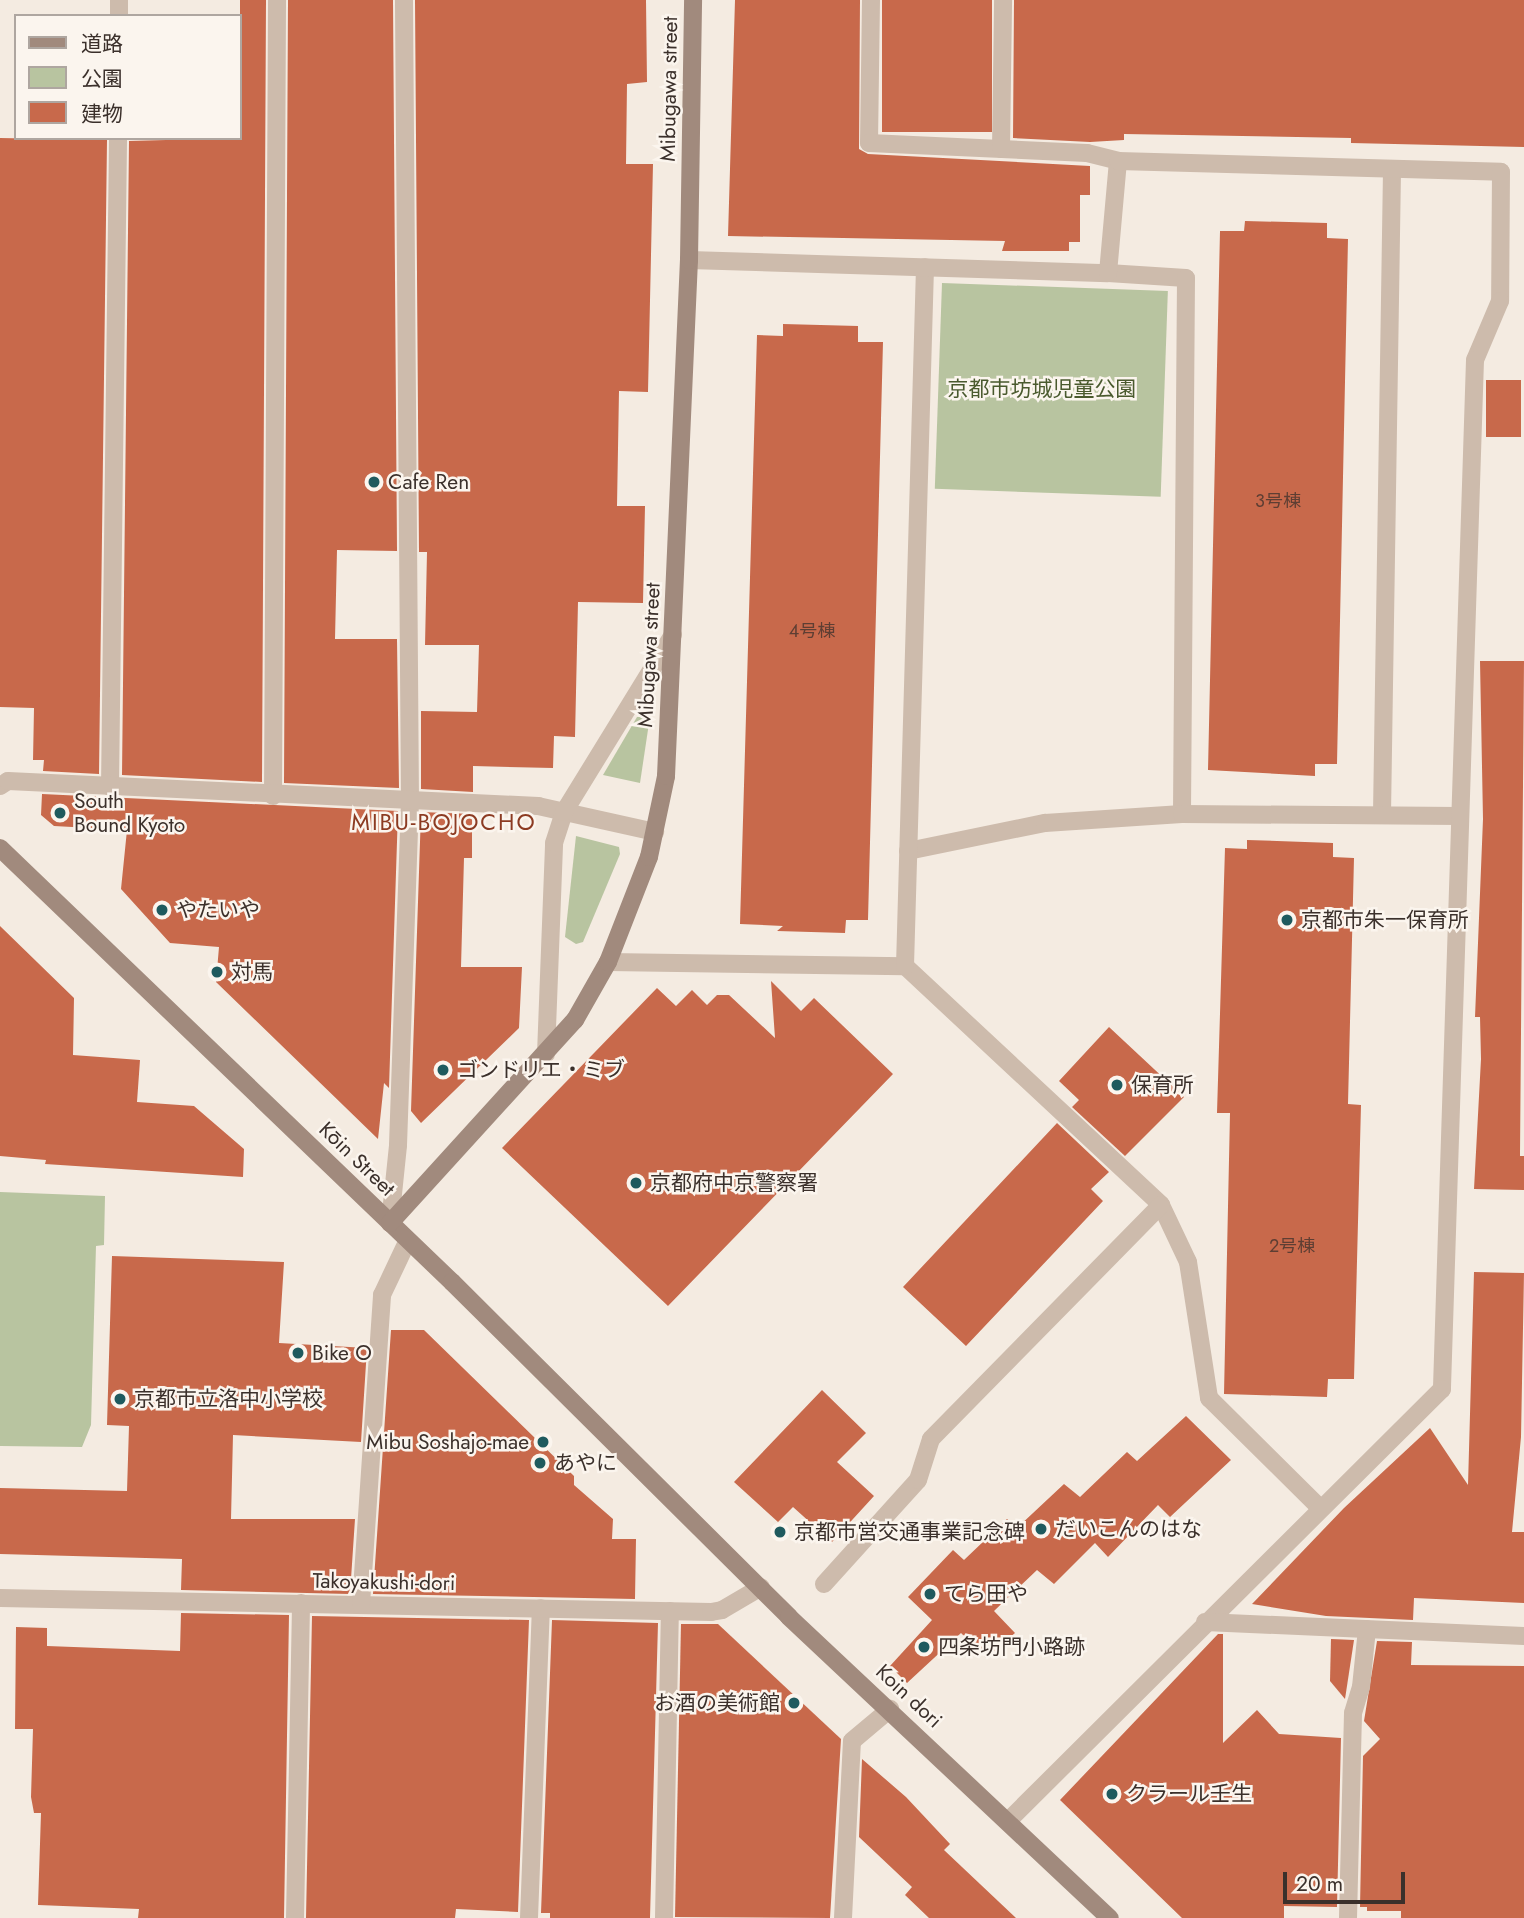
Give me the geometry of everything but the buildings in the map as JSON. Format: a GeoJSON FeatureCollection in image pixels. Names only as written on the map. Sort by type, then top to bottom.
{"type":"FeatureCollection","features":[{"type":"Feature","properties":{"kind":"street"},"geometry":{"type":"LineString","coordinates":[[272,796],[277,0]]}},
{"type":"Feature","properties":{"kind":"street"},"geometry":{"type":"LineString","coordinates":[[390,1223],[398,1145],[410,803],[404,0]]}},
{"type":"Feature","properties":{"kind":"street","name":"Mibugawa street"},"geometry":{"type":"LineString","coordinates":[[390,1223],[575,1020],[608,962],[655,832],[666,776],[673,635],[689,260],[693,0]]}},
{"type":"Feature","properties":{"kind":"street"},"geometry":{"type":"LineString","coordinates":[[871,0],[869,144],[1087,153],[1118,162],[1501,172],[1500,301],[1475,360],[1442,1389],[1319,1507],[1009,1820]]}},
{"type":"Feature","properties":{"kind":"street"},"geometry":{"type":"LineString","coordinates":[[1001,149],[1003,0]]}},
{"type":"Feature","properties":{"kind":"street"},"geometry":{"type":"LineString","coordinates":[[110,787],[118,140]]}},
{"type":"Feature","properties":{"kind":"street"},"geometry":{"type":"LineString","coordinates":[[1108,273],[1118,162]]}},
{"type":"Feature","properties":{"kind":"street"},"geometry":{"type":"LineString","coordinates":[[1382,814],[1392,170]]}},
{"type":"Feature","properties":{"kind":"street"},"geometry":{"type":"LineString","coordinates":[[689,260],[1108,273],[1186,278],[1182,814]]}},
{"type":"Feature","properties":{"kind":"street"},"geometry":{"type":"LineString","coordinates":[[905,966],[925,267]]}},
{"type":"Feature","properties":{"kind":"street"},"geometry":{"type":"LineString","coordinates":[[546,1054],[554,843],[564,811],[673,635]]}},
{"type":"Feature","properties":{"kind":"street"},"geometry":{"type":"LineString","coordinates":[[0,786],[8,781],[410,803],[538,806],[655,832]]}},
{"type":"Feature","properties":{"kind":"street"},"geometry":{"type":"LineString","coordinates":[[908,851],[1045,823],[1182,814],[1459,816]]}},
{"type":"Feature","properties":{"kind":"street","name":"Kōin Street"},"geometry":{"type":"LineString","coordinates":[[0,848],[390,1223],[761,1587]]}},
{"type":"Feature","properties":{"kind":"street"},"geometry":{"type":"LineString","coordinates":[[608,962],[905,966],[1161,1205],[1188,1262],[1209,1398],[1319,1507]]}},
{"type":"Feature","properties":{"kind":"street"},"geometry":{"type":"LineString","coordinates":[[824,1584],[918,1480],[931,1439],[1161,1205]]}},
{"type":"Feature","properties":{"kind":"street"},"geometry":{"type":"LineString","coordinates":[[361,1604],[382,1295],[408,1242]]}},
{"type":"Feature","properties":{"kind":"street","name":"Takoyakushi-dori"},"geometry":{"type":"LineString","coordinates":[[0,1598],[670,1611],[723,1610],[761,1587]]}},
{"type":"Feature","properties":{"kind":"street","name":"Koin dori"},"geometry":{"type":"LineString","coordinates":[[761,1587],[1110,1918]]}},
{"type":"Feature","properties":{"kind":"street"},"geometry":{"type":"LineString","coordinates":[[295,1918],[301,1603]]}},
{"type":"Feature","properties":{"kind":"street"},"geometry":{"type":"LineString","coordinates":[[528,1918],[541,1608]]}},
{"type":"Feature","properties":{"kind":"street"},"geometry":{"type":"LineString","coordinates":[[664,1918],[670,1611]]}},
{"type":"Feature","properties":{"kind":"street"},"geometry":{"type":"LineString","coordinates":[[1205,1622],[1524,1636]]}},
{"type":"Feature","properties":{"kind":"street"},"geometry":{"type":"LineString","coordinates":[[1348,1918],[1353,1713],[1361,1687],[1367,1629]]}},
{"type":"Feature","properties":{"kind":"street"},"geometry":{"type":"LineString","coordinates":[[844,1918],[852,1741],[890,1709]]}},
{"type":"Feature","properties":{"kind":"green space","name":"京都市坊城児童公園"},"geometry":{"type":"Polygon","coordinates":[[[942,283],[1168,291],[1161,497],[935,489],[942,283]]]}},
{"type":"Feature","properties":{"kind":"green space"},"geometry":{"type":"Polygon","coordinates":[[[637,717],[648,717],[649,723],[640,783],[603,775],[637,717]]]}},
{"type":"Feature","properties":{"kind":"green space"},"geometry":{"type":"Polygon","coordinates":[[[576,836],[619,847],[620,854],[583,942],[576,944],[565,937],[576,836]]]}},
{"type":"Feature","properties":{"kind":"green space"},"geometry":{"type":"Polygon","coordinates":[[[0,1192],[105,1196],[104,1245],[96,1246],[91,1425],[82,1447],[0,1446],[0,1192]]]}},
{"type":"Feature","properties":{"kind":"place","name":"Cafe Ren"},"geometry":{"type":"Point","coordinates":[374,482]}},
{"type":"Feature","properties":{"kind":"place","name":"South Bound Kyoto"},"geometry":{"type":"Point","coordinates":[60,813]}},
{"type":"Feature","properties":{"kind":"place","name":"やたいや"},"geometry":{"type":"Point","coordinates":[162,910]}},
{"type":"Feature","properties":{"kind":"place","name":"京都市朱一保育所"},"geometry":{"type":"Point","coordinates":[1287,920]}},
{"type":"Feature","properties":{"kind":"place","name":"対馬"},"geometry":{"type":"Point","coordinates":[217,972]}},
{"type":"Feature","properties":{"kind":"place","name":"ゴンドリエ・ミブ"},"geometry":{"type":"Point","coordinates":[443,1070]}},
{"type":"Feature","properties":{"kind":"place","name":"保育所"},"geometry":{"type":"Point","coordinates":[1117,1085]}},
{"type":"Feature","properties":{"kind":"place","name":"京都府中京警察署"},"geometry":{"type":"Point","coordinates":[636,1183]}},
{"type":"Feature","properties":{"kind":"place","name":"Bike O"},"geometry":{"type":"Point","coordinates":[298,1353]}},
{"type":"Feature","properties":{"kind":"place","name":"京都市立洛中小学校"},"geometry":{"type":"Point","coordinates":[120,1399]}},
{"type":"Feature","properties":{"kind":"place","name":"Mibu Soshajo-mae"},"geometry":{"type":"Point","coordinates":[543,1442]}},
{"type":"Feature","properties":{"kind":"place","name":"あやに"},"geometry":{"type":"Point","coordinates":[540,1463]}},
{"type":"Feature","properties":{"kind":"place","name":"だいこんのはな"},"geometry":{"type":"Point","coordinates":[1041,1529]}},
{"type":"Feature","properties":{"kind":"place","name":"京都市営交通事業記念碑"},"geometry":{"type":"Point","coordinates":[780,1532]}},
{"type":"Feature","properties":{"kind":"place","name":"てら田や"},"geometry":{"type":"Point","coordinates":[930,1594]}},
{"type":"Feature","properties":{"kind":"place","name":"四条坊門小路跡"},"geometry":{"type":"Point","coordinates":[924,1647]}},
{"type":"Feature","properties":{"kind":"place","name":"お酒の美術館"},"geometry":{"type":"Point","coordinates":[794,1703]}},
{"type":"Feature","properties":{"kind":"place","name":"クラール壬生"},"geometry":{"type":"Point","coordinates":[1112,1794]}},
{"type":"Feature","properties":{"kind":"district","name":"MIBU-BOJOCHO"},"geometry":{"type":"Point","coordinates":[444,822]}}]}
